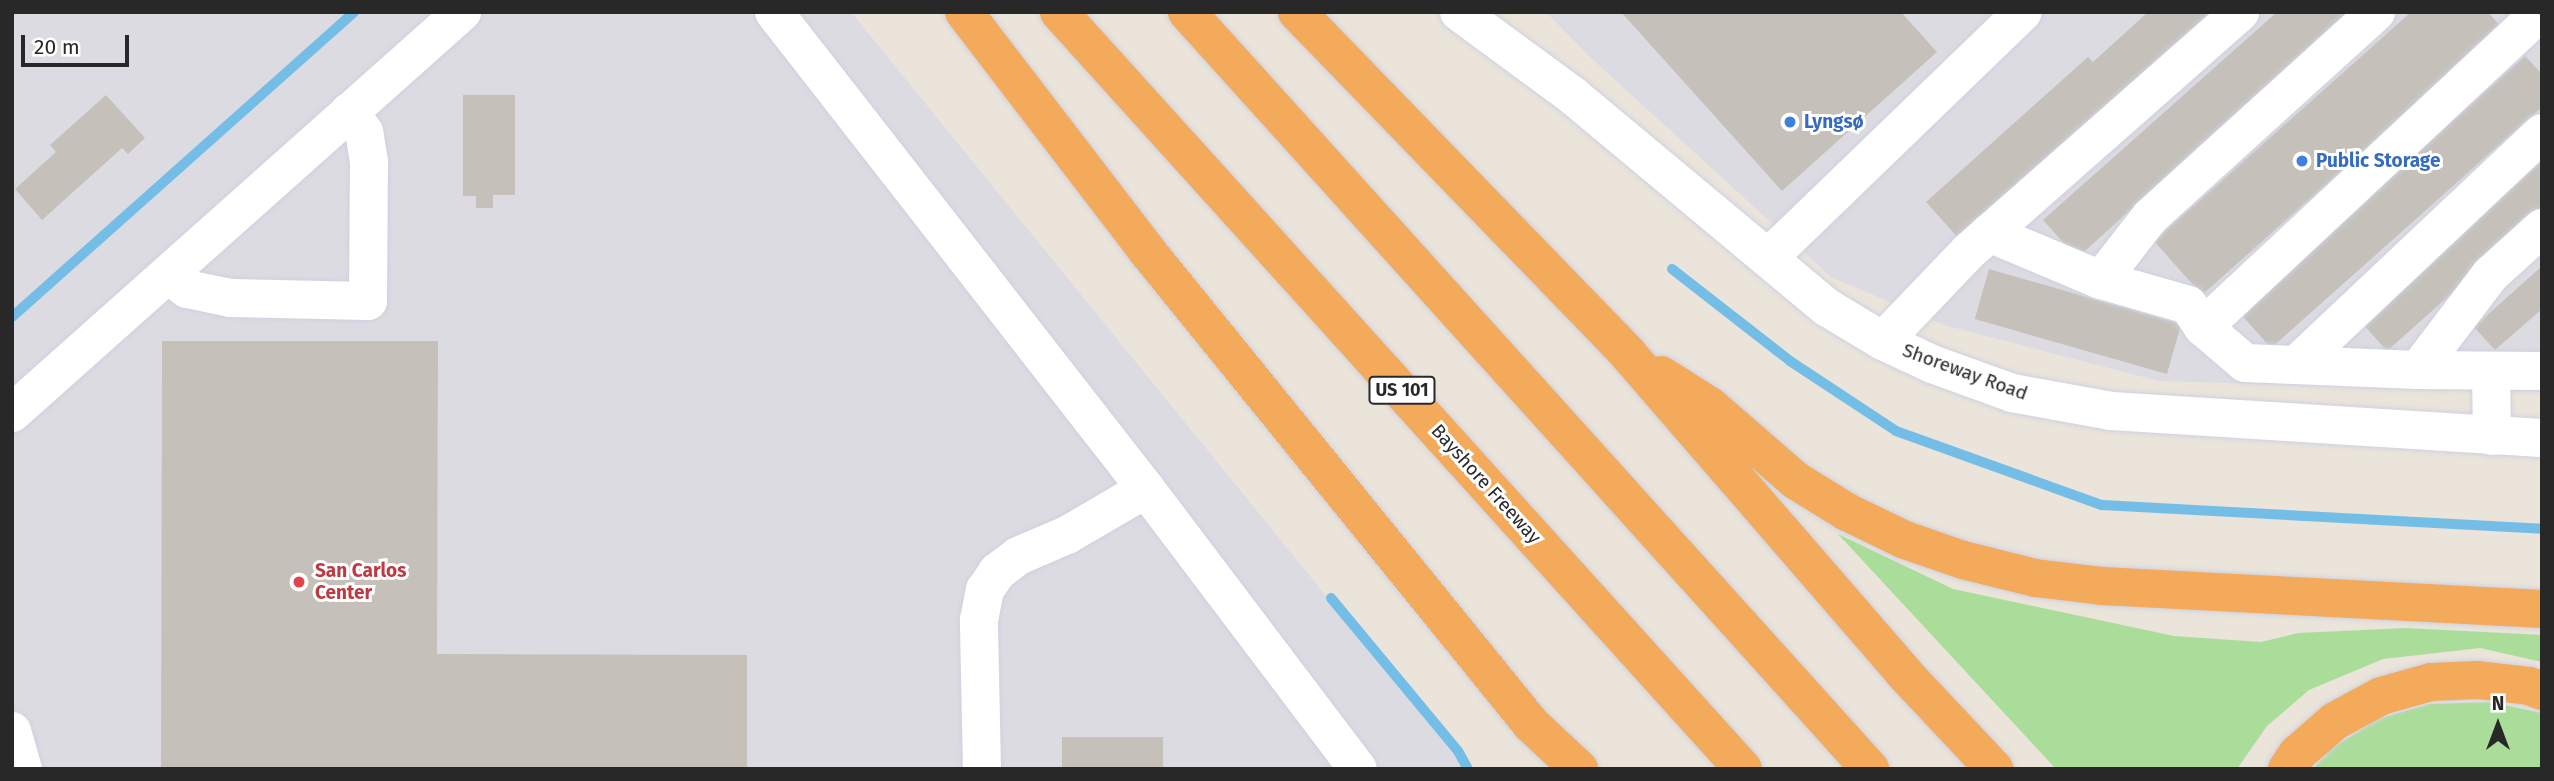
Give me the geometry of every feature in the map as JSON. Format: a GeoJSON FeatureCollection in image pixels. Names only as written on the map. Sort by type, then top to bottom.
{"type":"FeatureCollection","features":[{"type":"Feature","properties":{"kind":"highway"},"geometry":{"type":"LineString","coordinates":[[964,12],[1148,252],[1531,724],[1579,769]]}},
{"type":"Feature","properties":{"kind":"highway","name":"Bayshore Freeway"},"geometry":{"type":"LineString","coordinates":[[1059,12],[1743,769]]}},
{"type":"Feature","properties":{"kind":"highway"},"geometry":{"type":"LineString","coordinates":[[1187,12],[1870,769]]}},
{"type":"Feature","properties":{"kind":"highway"},"geometry":{"type":"LineString","coordinates":[[1297,12],[1628,355],[1904,673],[1994,769]]}},
{"type":"Feature","properties":{"kind":"highway"},"geometry":{"type":"LineString","coordinates":[[1628,355],[1710,406],[1795,480],[1893,534],[1962,560],[2035,578],[2102,586],[2542,609]]}},
{"type":"Feature","properties":{"kind":"highway"},"geometry":{"type":"LineString","coordinates":[[2287,769],[2297,754],[2334,721],[2381,696],[2431,682],[2478,680],[2529,686],[2542,691]]}},
{"type":"Feature","properties":{"kind":"highway"},"geometry":{"type":"LineString","coordinates":[[1531,724],[1552,769]]}},
{"type":"Feature","properties":{"kind":"street"},"geometry":{"type":"LineString","coordinates":[[12,413],[462,12]]}},
{"type":"Feature","properties":{"kind":"street"},"geometry":{"type":"LineString","coordinates":[[774,12],[1146,489],[1358,769]]}},
{"type":"Feature","properties":{"kind":"street","name":"Shoreway Road"},"geometry":{"type":"LineString","coordinates":[[1460,12],[1572,95],[1828,308],[1883,341],[1932,364],[2012,393],[2047,401],[2162,416],[2542,438]]}},
{"type":"Feature","properties":{"kind":"street"},"geometry":{"type":"LineString","coordinates":[[1883,341],[1989,233],[2240,12]]}},
{"type":"Feature","properties":{"kind":"street"},"geometry":{"type":"LineString","coordinates":[[2101,280],[2150,216],[2376,12]]}},
{"type":"Feature","properties":{"kind":"street"},"geometry":{"type":"LineString","coordinates":[[1768,258],[2001,20]]}},
{"type":"Feature","properties":{"kind":"street"},"geometry":{"type":"LineString","coordinates":[[2203,327],[2526,28]]}},
{"type":"Feature","properties":{"kind":"street"},"geometry":{"type":"LineString","coordinates":[[168,275],[187,289],[231,298],[368,301],[369,162],[364,132],[349,113]]}},
{"type":"Feature","properties":{"kind":"street"},"geometry":{"type":"LineString","coordinates":[[2296,365],[2542,132]]}},
{"type":"Feature","properties":{"kind":"street"},"geometry":{"type":"LineString","coordinates":[[2418,370],[2490,275],[2542,228]]}},
{"type":"Feature","properties":{"kind":"street"},"geometry":{"type":"LineString","coordinates":[[1989,233],[2101,280],[2188,305],[2203,327],[2245,363],[2491,371],[2538,366]]}},
{"type":"Feature","properties":{"kind":"street"},"geometry":{"type":"LineString","coordinates":[[2491,371],[2492,436]]}},
{"type":"Feature","properties":{"kind":"street"},"geometry":{"type":"LineString","coordinates":[[982,769],[979,620],[985,590],[997,572],[1018,556],[1067,535],[1146,489]]}},
{"type":"Feature","properties":{"kind":"street"},"geometry":{"type":"LineString","coordinates":[[12,731],[23,769]]}},
{"type":"Feature","properties":{"kind":"shaded area"},"geometry":{"type":"Polygon","coordinates":[[[12,12],[851,12],[1467,769],[12,769],[12,12]]]}},
{"type":"Feature","properties":{"kind":"shaded area"},"geometry":{"type":"Polygon","coordinates":[[[1546,12],[2542,12],[2542,392],[2159,381],[1944,325],[1831,277],[1591,58],[1546,12]]]}},
{"type":"Feature","properties":{"kind":"green space"},"geometry":{"type":"Polygon","coordinates":[[[1838,534],[1953,589],[2174,636],[2261,642],[2298,633],[2406,628],[2542,635],[2542,662],[2480,648],[2383,659],[2309,690],[2267,726],[2237,769],[2056,769],[1838,534]]]}},
{"type":"Feature","properties":{"kind":"green space"},"geometry":{"type":"Polygon","coordinates":[[[2490,702],[2542,713],[2542,769],[2313,769],[2332,748],[2378,719],[2429,704],[2490,702]]]}},
{"type":"Feature","properties":{"kind":"building","name":"Lyngsø"},"geometry":{"type":"Polygon","coordinates":[[[1621,12],[1901,12],[1937,52],[1782,191],[1621,12]]]}},
{"type":"Feature","properties":{"kind":"building"},"geometry":{"type":"Polygon","coordinates":[[[2148,12],[2216,12],[1960,240],[1926,202],[2088,57],[2093,62],[2148,12]]]}},
{"type":"Feature","properties":{"kind":"building"},"geometry":{"type":"Polygon","coordinates":[[[2277,12],[2351,12],[2077,258],[2043,220],[2277,12]]]}},
{"type":"Feature","properties":{"kind":"building"},"geometry":{"type":"Polygon","coordinates":[[[2411,12],[2488,12],[2502,28],[2202,295],[2154,241],[2411,12]]]}},
{"type":"Feature","properties":{"kind":"building"},"geometry":{"type":"Polygon","coordinates":[[[2525,56],[2542,74],[2542,107],[2271,348],[2239,312],[2525,56]]]}},
{"type":"Feature","properties":{"kind":"building"},"geometry":{"type":"Polygon","coordinates":[[[106,95],[145,138],[128,154],[122,148],[42,220],[15,189],[56,152],[50,145],[106,95]]]}},
{"type":"Feature","properties":{"kind":"building"},"geometry":{"type":"Polygon","coordinates":[[[463,95],[515,95],[515,195],[493,195],[493,208],[476,208],[476,196],[463,196],[463,95]]]}},
{"type":"Feature","properties":{"kind":"building"},"geometry":{"type":"Polygon","coordinates":[[[2542,161],[2542,213],[2387,351],[2361,322],[2542,161]]]}},
{"type":"Feature","properties":{"kind":"building"},"geometry":{"type":"Polygon","coordinates":[[[2542,266],[2542,309],[2495,350],[2474,327],[2542,266]]]}},
{"type":"Feature","properties":{"kind":"building"},"geometry":{"type":"Polygon","coordinates":[[[1989,269],[2181,324],[2167,374],[1975,319],[1989,269]]]}},
{"type":"Feature","properties":{"kind":"building","name":"San Carlos Center"},"geometry":{"type":"Polygon","coordinates":[[[162,341],[438,341],[437,654],[747,655],[747,769],[161,768],[162,341]]]}},
{"type":"Feature","properties":{"kind":"building"},"geometry":{"type":"Polygon","coordinates":[[[1062,737],[1163,737],[1163,769],[1062,769],[1062,737]]]}},
{"type":"Feature","properties":{"kind":"waterway"},"geometry":{"type":"LineString","coordinates":[[12,317],[354,12]]}},
{"type":"Feature","properties":{"kind":"waterway"},"geometry":{"type":"LineString","coordinates":[[1672,269],[1790,361],[1896,431],[2102,505],[2542,529]]}},
{"type":"Feature","properties":{"kind":"waterway"},"geometry":{"type":"LineString","coordinates":[[1331,598],[1458,751],[1468,769]]}},
{"type":"Feature","properties":{"kind":"place","name":"Lyngsø"},"geometry":{"type":"Point","coordinates":[1790,122]}},
{"type":"Feature","properties":{"kind":"place","name":"Public Storage"},"geometry":{"type":"Point","coordinates":[2302,161]}},
{"type":"Feature","properties":{"kind":"place","name":"San Carlos Center"},"geometry":{"type":"Point","coordinates":[299,582]}}]}
